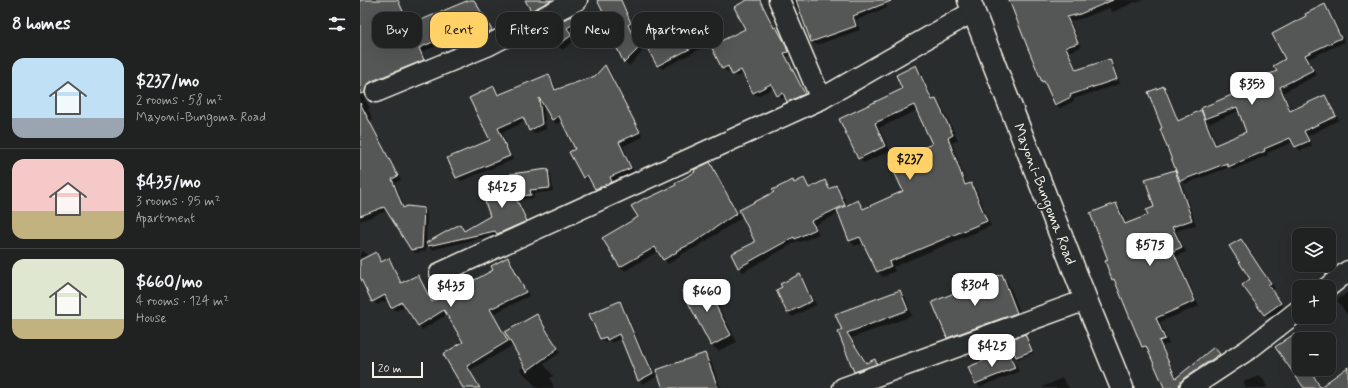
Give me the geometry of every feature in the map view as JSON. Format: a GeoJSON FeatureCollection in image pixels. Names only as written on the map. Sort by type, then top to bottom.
{"type":"FeatureCollection","features":[{"type":"Feature","properties":{"kind":"main road","name":"Mayoni-Bungoma Road"},"geometry":{"type":"LineString","coordinates":[[971,6],[1122,388]]}},
{"type":"Feature","properties":{"kind":"street"},"geometry":{"type":"LineString","coordinates":[[376,92],[487,46],[577,0]]}},
{"type":"Feature","properties":{"kind":"street"},"geometry":{"type":"LineString","coordinates":[[779,0],[821,99]]}},
{"type":"Feature","properties":{"kind":"street"},"geometry":{"type":"LineString","coordinates":[[440,273],[821,99],[971,6]]}},
{"type":"Feature","properties":{"kind":"street"},"geometry":{"type":"LineString","coordinates":[[1336,281],[1348,271]]}},
{"type":"Feature","properties":{"kind":"street"},"geometry":{"type":"LineString","coordinates":[[843,388],[884,381],[1086,300]]}},
{"type":"Feature","properties":{"kind":"street"},"geometry":{"type":"LineString","coordinates":[[1190,388],[1249,349],[1292,315]]}},
{"type":"Feature","properties":{"kind":"building"},"geometry":{"type":"Polygon","coordinates":[[[360,0],[398,0],[403,12],[372,12],[372,48],[419,48],[424,60],[372,81],[367,85],[365,93],[360,94],[360,0]]]}},
{"type":"Feature","properties":{"kind":"building"},"geometry":{"type":"Polygon","coordinates":[[[469,0],[474,0],[481,12],[440,12],[469,0]]]}},
{"type":"Feature","properties":{"kind":"building"},"geometry":{"type":"Polygon","coordinates":[[[525,0],[552,0],[531,11],[525,0]]]}},
{"type":"Feature","properties":{"kind":"building"},"geometry":{"type":"Polygon","coordinates":[[[597,0],[621,0],[631,23],[628,25],[632,33],[632,48],[639,48],[624,63],[617,48],[624,48],[624,12],[603,12],[597,0]]]}},
{"type":"Feature","properties":{"kind":"building"},"geometry":{"type":"Polygon","coordinates":[[[747,0],[760,0],[774,28],[776,27],[785,43],[788,52],[784,53],[805,94],[787,102],[783,93],[777,96],[771,84],[753,93],[741,70],[732,75],[728,66],[722,69],[712,48],[723,48],[723,40],[745,29],[734,7],[747,0]]]}},
{"type":"Feature","properties":{"kind":"building"},"geometry":{"type":"Polygon","coordinates":[[[796,0],[891,1],[853,16],[856,26],[811,42],[796,0]]]}},
{"type":"Feature","properties":{"kind":"building"},"geometry":{"type":"Polygon","coordinates":[[[1009,0],[1113,0],[1080,14],[1067,17],[1078,43],[1066,47],[1076,70],[1110,59],[1117,79],[1070,95],[1071,97],[1055,105],[1044,81],[1042,82],[1009,0]]]}},
{"type":"Feature","properties":{"kind":"building"},"geometry":{"type":"Polygon","coordinates":[[[1325,4],[1341,38],[1305,55],[1313,70],[1280,87],[1290,111],[1325,95],[1336,116],[1304,131],[1309,141],[1295,147],[1290,138],[1228,167],[1227,163],[1180,181],[1160,129],[1162,128],[1148,92],[1164,86],[1178,121],[1201,110],[1215,145],[1246,132],[1237,107],[1205,119],[1201,108],[1234,94],[1232,90],[1277,71],[1273,66],[1285,59],[1272,34],[1325,4]]]}},
{"type":"Feature","properties":{"kind":"building"},"geometry":{"type":"Polygon","coordinates":[[[430,16],[430,43],[422,47],[422,20],[430,16]]]}},
{"type":"Feature","properties":{"kind":"building"},"geometry":{"type":"Polygon","coordinates":[[[571,16],[571,26],[567,28],[571,36],[563,42],[563,20],[571,16]]]}},
{"type":"Feature","properties":{"kind":"building"},"geometry":{"type":"Polygon","coordinates":[[[488,23],[492,30],[488,32],[488,23]]]}},
{"type":"Feature","properties":{"kind":"building"},"geometry":{"type":"Polygon","coordinates":[[[647,48],[692,48],[657,66],[647,48]]]}},
{"type":"Feature","properties":{"kind":"building"},"geometry":{"type":"Polygon","coordinates":[[[605,65],[640,132],[619,142],[631,168],[610,177],[612,182],[595,189],[587,175],[583,178],[569,152],[575,149],[559,116],[552,120],[539,98],[542,124],[529,131],[523,117],[498,128],[510,156],[456,178],[447,158],[490,140],[469,98],[494,86],[498,95],[549,74],[555,90],[595,76],[605,65]]]}},
{"type":"Feature","properties":{"kind":"building"},"geometry":{"type":"Polygon","coordinates":[[[916,65],[932,100],[936,99],[953,135],[948,138],[965,185],[971,183],[987,221],[889,262],[891,266],[877,272],[860,237],[849,241],[837,210],[858,200],[863,209],[903,191],[890,163],[932,144],[914,105],[875,123],[885,146],[858,159],[839,119],[902,89],[896,75],[916,65]]]}},
{"type":"Feature","properties":{"kind":"building"},"geometry":{"type":"Polygon","coordinates":[[[360,103],[398,176],[392,179],[403,208],[407,206],[424,208],[422,248],[411,250],[384,207],[360,216],[360,103]]]}},
{"type":"Feature","properties":{"kind":"building"},"geometry":{"type":"Polygon","coordinates":[[[710,162],[737,213],[693,243],[676,251],[677,252],[663,260],[655,247],[620,267],[602,238],[638,217],[631,206],[645,198],[646,199],[676,185],[675,183],[695,172],[694,170],[710,162]]]}},
{"type":"Feature","properties":{"kind":"building"},"geometry":{"type":"Polygon","coordinates":[[[548,169],[550,188],[530,190],[531,195],[515,196],[527,221],[497,234],[495,231],[428,246],[426,243],[460,224],[464,231],[490,216],[485,202],[513,192],[510,174],[548,169]]]}},
{"type":"Feature","properties":{"kind":"building"},"geometry":{"type":"Polygon","coordinates":[[[1175,170],[1192,220],[1172,227],[1182,247],[1173,251],[1195,301],[1156,318],[1165,339],[1159,341],[1176,378],[1214,347],[1220,354],[1184,378],[1180,383],[1179,388],[1163,388],[1164,387],[1146,346],[1142,347],[1114,279],[1112,280],[1105,261],[1108,260],[1090,213],[1116,203],[1125,224],[1148,215],[1146,210],[1154,207],[1145,179],[1175,170]]]}},
{"type":"Feature","properties":{"kind":"building"},"geometry":{"type":"Polygon","coordinates":[[[804,178],[809,188],[825,180],[829,189],[836,185],[845,205],[811,221],[816,229],[795,239],[794,237],[738,268],[731,254],[755,242],[739,210],[774,192],[772,190],[793,180],[794,183],[804,178]]]}},
{"type":"Feature","properties":{"kind":"building"},"geometry":{"type":"Polygon","coordinates":[[[1241,239],[1271,283],[1268,285],[1281,303],[1264,315],[1242,285],[1250,279],[1229,246],[1241,239]]]}},
{"type":"Feature","properties":{"kind":"building"},"geometry":{"type":"Polygon","coordinates":[[[376,252],[381,262],[389,258],[401,283],[418,275],[432,302],[469,280],[471,282],[493,270],[491,266],[508,257],[526,292],[490,309],[508,341],[467,366],[480,388],[463,388],[443,354],[463,342],[444,310],[418,326],[402,302],[391,308],[385,295],[372,302],[360,277],[360,260],[376,252]]]}},
{"type":"Feature","properties":{"kind":"building"},"geometry":{"type":"Polygon","coordinates":[[[800,274],[812,301],[787,313],[776,290],[782,287],[780,284],[800,274]]]}},
{"type":"Feature","properties":{"kind":"building"},"geometry":{"type":"Polygon","coordinates":[[[1002,274],[1017,313],[947,338],[932,302],[1002,274]]]}},
{"type":"Feature","properties":{"kind":"building"},"geometry":{"type":"Polygon","coordinates":[[[703,281],[731,335],[711,346],[682,291],[703,281]]]}},
{"type":"Feature","properties":{"kind":"building"},"geometry":{"type":"Polygon","coordinates":[[[900,290],[908,310],[847,333],[866,363],[875,359],[877,364],[854,372],[838,332],[842,330],[835,314],[900,290]]]}},
{"type":"Feature","properties":{"kind":"building"},"geometry":{"type":"Polygon","coordinates":[[[620,301],[643,356],[645,356],[653,373],[638,381],[619,334],[607,340],[606,337],[600,339],[589,314],[620,301]]]}},
{"type":"Feature","properties":{"kind":"building"},"geometry":{"type":"Polygon","coordinates":[[[537,314],[558,348],[527,371],[505,332],[537,314]]]}},
{"type":"Feature","properties":{"kind":"building"},"geometry":{"type":"Polygon","coordinates":[[[1025,334],[1032,351],[1016,357],[1009,340],[1025,334]]]}},
{"type":"Feature","properties":{"kind":"building"},"geometry":{"type":"Polygon","coordinates":[[[1292,335],[1292,371],[1275,347],[1292,335]]]}},
{"type":"Feature","properties":{"kind":"building"},"geometry":{"type":"Polygon","coordinates":[[[1008,351],[1015,368],[975,384],[968,367],[1008,351]]]}},
{"type":"Feature","properties":{"kind":"building"},"geometry":{"type":"Polygon","coordinates":[[[705,353],[718,388],[663,388],[656,370],[705,353]]]}},
{"type":"Feature","properties":{"kind":"building"},"geometry":{"type":"Polygon","coordinates":[[[1348,367],[1348,388],[1304,388],[1296,376],[1314,376],[1320,387],[1348,367]]]}}]}
